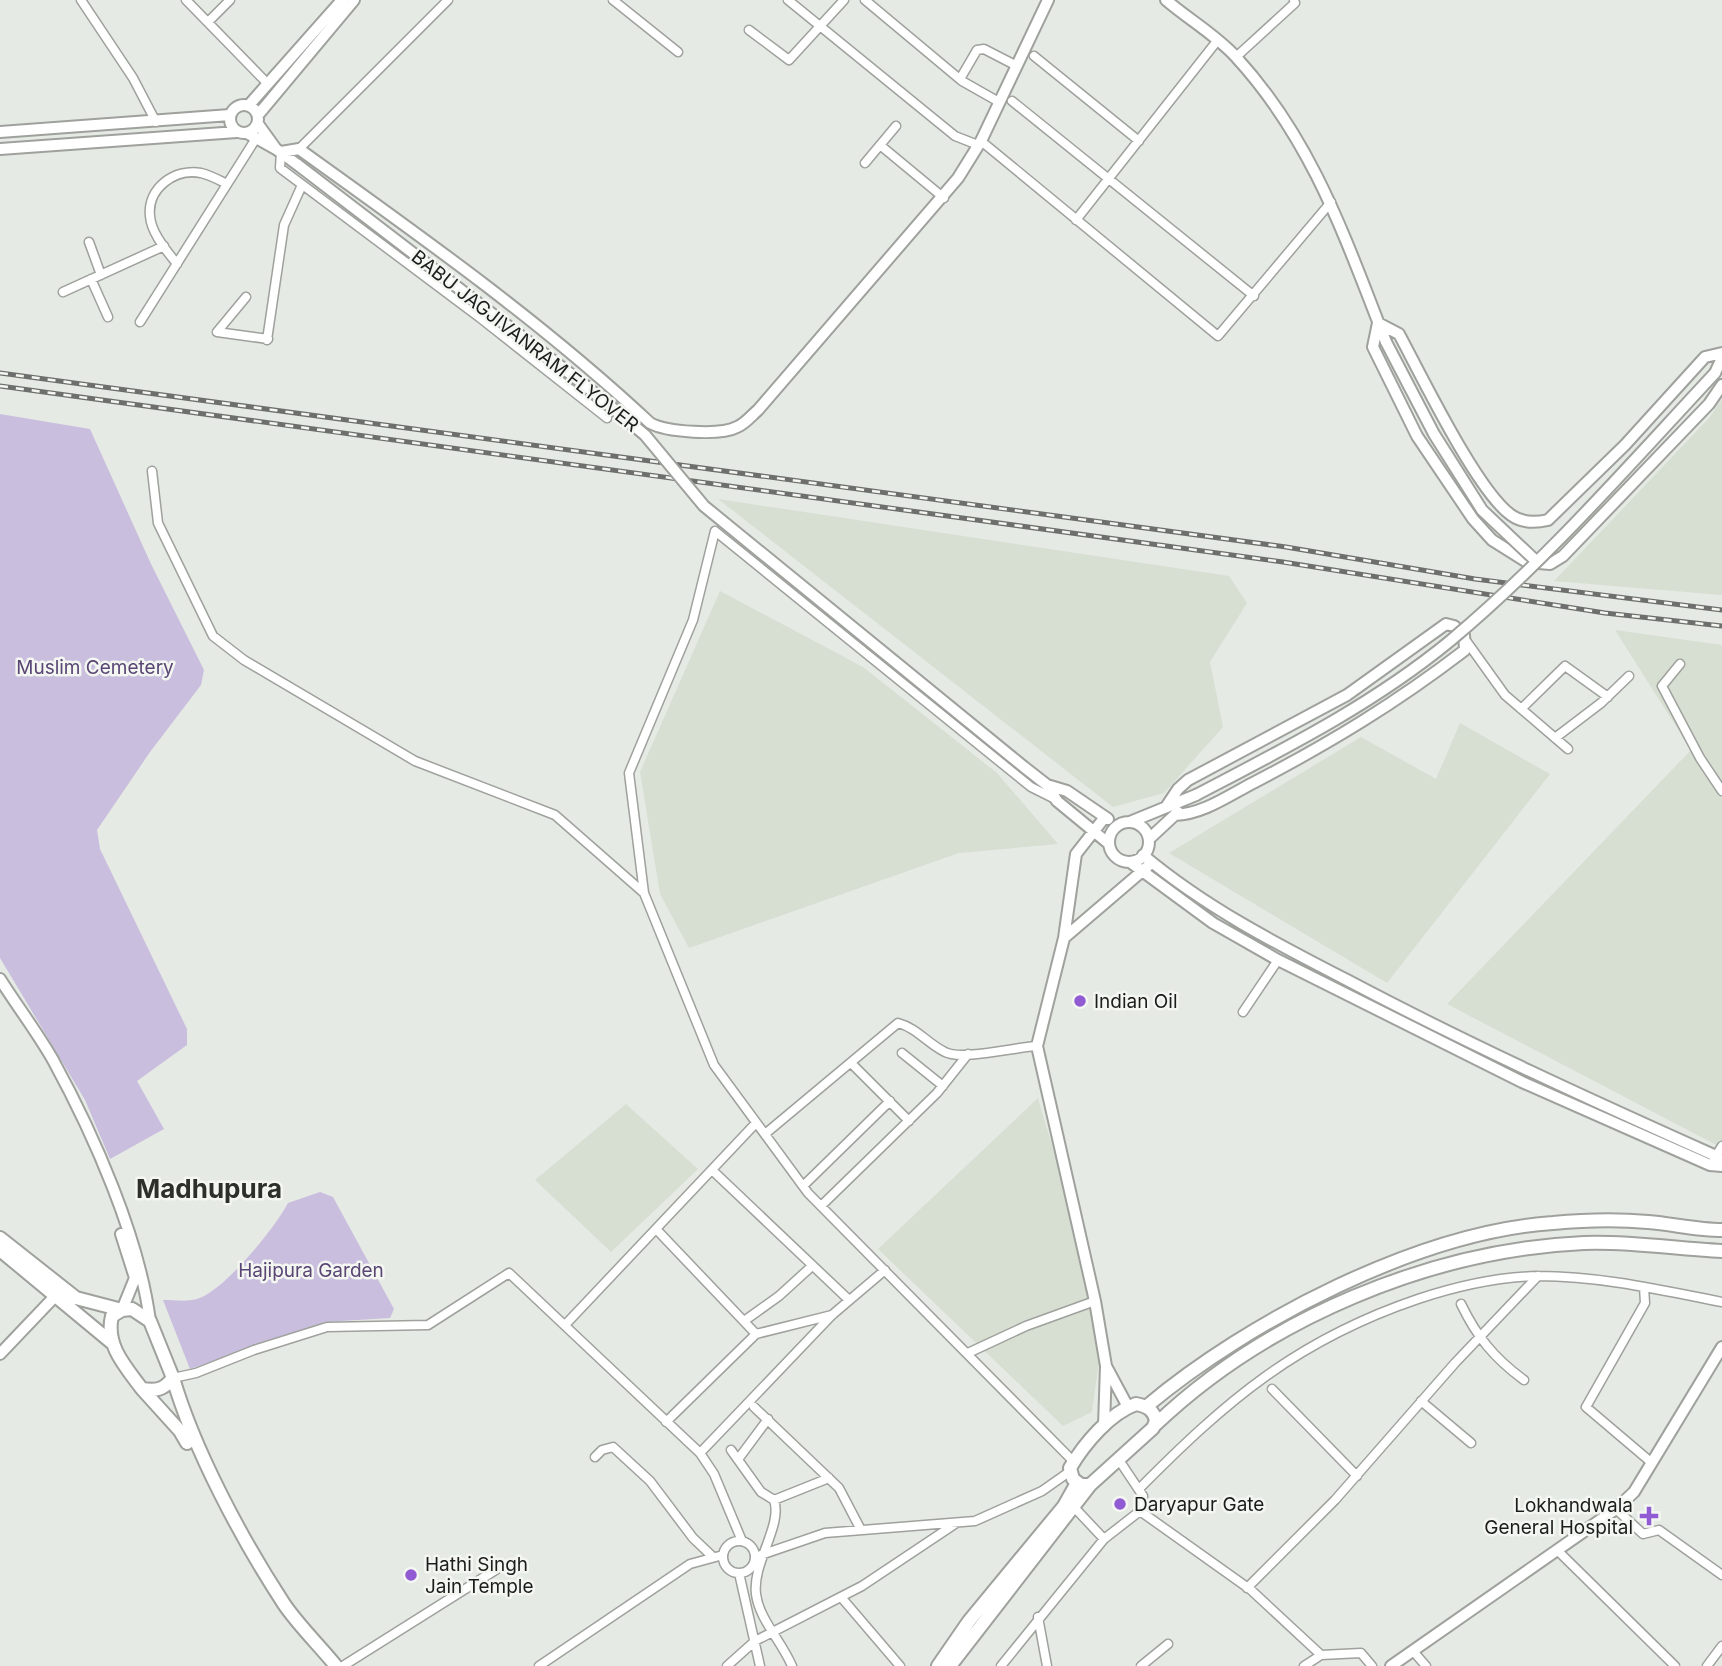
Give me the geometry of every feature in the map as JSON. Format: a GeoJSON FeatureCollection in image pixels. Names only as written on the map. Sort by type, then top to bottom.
{"type":"FeatureCollection","features":[{"type":"Feature","properties":{"kind":"main road"},"geometry":{"type":"LineString","coordinates":[[950,1666],[1071,1504],[1073,1472],[1104,1426],[1128,1407],[1147,1406],[1175,1382],[1321,1294],[1452,1242],[1550,1223],[1646,1221],[1722,1230]]}},
{"type":"Feature","properties":{"kind":"main road"},"geometry":{"type":"LineString","coordinates":[[0,1238],[111,1343],[142,1389],[180,1431],[278,1609],[325,1666]]}},
{"type":"Feature","properties":{"kind":"main road"},"geometry":{"type":"LineString","coordinates":[[938,1666],[969,1621],[1090,1485],[1202,1383],[1287,1330],[1392,1283],[1441,1267],[1539,1247],[1584,1243],[1722,1251]]}},
{"type":"Feature","properties":{"kind":"main road"},"geometry":{"type":"LineString","coordinates":[[0,1250],[59,1292],[122,1310],[132,1309],[150,1321],[173,1377],[187,1427],[243,1532],[285,1604],[336,1666]]}},
{"type":"Feature","properties":{"kind":"main road"},"geometry":{"type":"LineString","coordinates":[[111,1343],[108,1332],[113,1316],[122,1310]]}},
{"type":"Feature","properties":{"kind":"main road"},"geometry":{"type":"LineString","coordinates":[[142,1389],[156,1391],[165,1387],[173,1377]]}},
{"type":"Feature","properties":{"kind":"main road"},"geometry":{"type":"LineString","coordinates":[[1147,1406],[1154,1415],[1155,1425]]}},
{"type":"Feature","properties":{"kind":"main road"},"geometry":{"type":"LineString","coordinates":[[1073,1472],[1090,1485]]}},
{"type":"Feature","properties":{"kind":"street"},"geometry":{"type":"LineString","coordinates":[[81,0],[133,78],[156,122]]}},
{"type":"Feature","properties":{"kind":"street"},"geometry":{"type":"LineString","coordinates":[[186,0],[268,84]]}},
{"type":"Feature","properties":{"kind":"street"},"geometry":{"type":"LineString","coordinates":[[208,22],[230,0]]}},
{"type":"Feature","properties":{"kind":"street"},"geometry":{"type":"LineString","coordinates":[[0,132],[230,115],[239,106],[249,105],[342,0]]}},
{"type":"Feature","properties":{"kind":"street"},"geometry":{"type":"LineString","coordinates":[[140,323],[227,184],[246,135],[354,0]]}},
{"type":"Feature","properties":{"kind":"street"},"geometry":{"type":"LineString","coordinates":[[230,115],[231,125],[246,135],[279,151],[299,149],[448,0]]}},
{"type":"Feature","properties":{"kind":"street"},"geometry":{"type":"LineString","coordinates":[[613,0],[678,52]]}},
{"type":"Feature","properties":{"kind":"street"},"geometry":{"type":"LineString","coordinates":[[788,0],[955,136],[980,143],[1214,335],[1222,334],[1332,201]]}},
{"type":"Feature","properties":{"kind":"street"},"geometry":{"type":"LineString","coordinates":[[749,30],[789,60],[844,0]]}},
{"type":"Feature","properties":{"kind":"street"},"geometry":{"type":"LineString","coordinates":[[865,0],[960,79],[999,102]]}},
{"type":"Feature","properties":{"kind":"street"},"geometry":{"type":"LineString","coordinates":[[299,149],[395,216],[561,346],[650,423],[663,429],[705,431],[736,428],[758,410],[944,198],[980,143],[1048,0]]}},
{"type":"Feature","properties":{"kind":"street"},"geometry":{"type":"LineString","coordinates":[[1166,0],[1236,57],[1280,109],[1332,201],[1385,342],[1434,434],[1482,510],[1536,561]]}},
{"type":"Feature","properties":{"kind":"street"},"geometry":{"type":"LineString","coordinates":[[1236,57],[1295,3],[1294,0]]}},
{"type":"Feature","properties":{"kind":"street"},"geometry":{"type":"LineString","coordinates":[[1076,220],[1217,41]]}},
{"type":"Feature","properties":{"kind":"street"},"geometry":{"type":"LineString","coordinates":[[960,79],[977,50],[984,49],[1017,66]]}},
{"type":"Feature","properties":{"kind":"street"},"geometry":{"type":"LineString","coordinates":[[1034,56],[1139,141]]}},
{"type":"Feature","properties":{"kind":"street"},"geometry":{"type":"LineString","coordinates":[[1012,101],[1254,296]]}},
{"type":"Feature","properties":{"kind":"street"},"geometry":{"type":"LineString","coordinates":[[249,105],[279,151],[280,167],[479,317],[607,418]]}},
{"type":"Feature","properties":{"kind":"street"},"geometry":{"type":"LineString","coordinates":[[865,163],[896,126]]}},
{"type":"Feature","properties":{"kind":"street"},"geometry":{"type":"LineString","coordinates":[[56,145],[57,128]]}},
{"type":"Feature","properties":{"kind":"street"},"geometry":{"type":"LineString","coordinates":[[0,149],[246,135]]}},
{"type":"Feature","properties":{"kind":"street"},"geometry":{"type":"LineString","coordinates":[[880,145],[944,198]]}},
{"type":"Feature","properties":{"kind":"street","name":"BABU JAGJIVANRAM FLYOVER"},"geometry":{"type":"LineString","coordinates":[[279,151],[592,391],[645,435],[704,506],[1047,785]]}},
{"type":"Feature","properties":{"kind":"street"},"geometry":{"type":"LineString","coordinates":[[177,264],[149,217],[152,196],[167,179],[185,173],[202,174],[227,184]]}},
{"type":"Feature","properties":{"kind":"street"},"geometry":{"type":"LineString","coordinates":[[246,297],[216,332],[267,340],[284,225],[302,185]]}},
{"type":"Feature","properties":{"kind":"street"},"geometry":{"type":"LineString","coordinates":[[89,243],[101,275]]}},
{"type":"Feature","properties":{"kind":"street"},"geometry":{"type":"LineString","coordinates":[[63,292],[164,246]]}},
{"type":"Feature","properties":{"kind":"street"},"geometry":{"type":"LineString","coordinates":[[91,279],[108,317]]}},
{"type":"Feature","properties":{"kind":"street"},"geometry":{"type":"LineString","coordinates":[[1170,811],[1343,717],[1396,682],[1497,601],[1715,373],[1722,355],[1705,357],[1625,445],[1548,520],[1536,523],[1514,517],[1488,490],[1399,334],[1378,323]]}},
{"type":"Feature","properties":{"kind":"street"},"geometry":{"type":"LineString","coordinates":[[1378,323],[1373,347],[1417,436],[1449,487],[1492,540],[1527,562],[1550,564],[1563,556],[1709,404],[1722,385]]}},
{"type":"Feature","properties":{"kind":"street"},"geometry":{"type":"LineString","coordinates":[[152,471],[158,523],[214,636],[244,660],[415,761],[555,815],[644,893]]}},
{"type":"Feature","properties":{"kind":"street"},"geometry":{"type":"LineString","coordinates":[[1492,540],[1514,517]]}},
{"type":"Feature","properties":{"kind":"street"},"geometry":{"type":"LineString","coordinates":[[758,1556],[825,1533],[975,1521],[1042,1491],[1073,1472],[968,1353],[821,1206],[765,1135],[715,1065],[644,893],[629,773],[693,620],[715,531],[1031,787],[1058,801],[1108,843],[1113,855],[1130,862],[1213,923],[1278,960],[1522,1082],[1718,1159]]}},
{"type":"Feature","properties":{"kind":"street"},"geometry":{"type":"LineString","coordinates":[[1149,839],[1170,811],[1178,789],[1188,780],[1348,695],[1446,624],[1459,629],[1505,695],[1568,749]]}},
{"type":"Feature","properties":{"kind":"street"},"geometry":{"type":"LineString","coordinates":[[1047,785],[1067,791],[1117,825],[1170,811],[1203,809],[1336,740],[1408,694],[1465,650],[1466,642]]}},
{"type":"Feature","properties":{"kind":"street"},"geometry":{"type":"LineString","coordinates":[[1680,664],[1662,686],[1700,758],[1722,791]]}},
{"type":"Feature","properties":{"kind":"street"},"geometry":{"type":"LineString","coordinates":[[1521,709],[1565,666],[1608,697]]}},
{"type":"Feature","properties":{"kind":"street"},"geometry":{"type":"LineString","coordinates":[[1555,738],[1608,697],[1629,676]]}},
{"type":"Feature","properties":{"kind":"street"},"geometry":{"type":"LineString","coordinates":[[1047,785],[1058,801]]}},
{"type":"Feature","properties":{"kind":"street"},"geometry":{"type":"LineString","coordinates":[[1104,1426],[1106,1366],[1095,1301],[1037,1046],[1064,938],[1076,854],[1105,817]]}},
{"type":"Feature","properties":{"kind":"street"},"geometry":{"type":"LineString","coordinates":[[1064,938],[1142,872],[1148,859],[1149,839],[1143,827],[1130,822]]}},
{"type":"Feature","properties":{"kind":"street"},"geometry":{"type":"LineString","coordinates":[[1108,843],[1117,825]]}},
{"type":"Feature","properties":{"kind":"street"},"geometry":{"type":"LineString","coordinates":[[1130,862],[1148,859],[1225,915],[1365,990],[1527,1072],[1718,1159]]}},
{"type":"Feature","properties":{"kind":"street"},"geometry":{"type":"LineString","coordinates":[[1243,1013],[1278,960]]}},
{"type":"Feature","properties":{"kind":"street"},"geometry":{"type":"LineString","coordinates":[[0,979],[52,1060],[91,1138],[133,1244],[150,1321]]}},
{"type":"Feature","properties":{"kind":"street"},"geometry":{"type":"LineString","coordinates":[[0,992],[47,1063],[85,1141],[119,1228],[135,1278],[122,1310]]}},
{"type":"Feature","properties":{"kind":"street"},"geometry":{"type":"LineString","coordinates":[[765,1135],[898,1023],[908,1026],[946,1054],[1037,1046]]}},
{"type":"Feature","properties":{"kind":"street"},"geometry":{"type":"LineString","coordinates":[[902,1053],[943,1086]]}},
{"type":"Feature","properties":{"kind":"street"},"geometry":{"type":"LineString","coordinates":[[821,1206],[943,1086],[968,1054]]}},
{"type":"Feature","properties":{"kind":"street"},"geometry":{"type":"LineString","coordinates":[[851,1063],[909,1121]]}},
{"type":"Feature","properties":{"kind":"street"},"geometry":{"type":"LineString","coordinates":[[803,1186],[890,1101]]}},
{"type":"Feature","properties":{"kind":"street"},"geometry":{"type":"LineString","coordinates":[[565,1325],[757,1123]]}},
{"type":"Feature","properties":{"kind":"street"},"geometry":{"type":"LineString","coordinates":[[712,1170],[849,1300]]}},
{"type":"Feature","properties":{"kind":"street"},"geometry":{"type":"LineString","coordinates":[[656,1229],[756,1334]]}},
{"type":"Feature","properties":{"kind":"street"},"geometry":{"type":"LineString","coordinates":[[744,1321],[779,1296],[812,1266]]}},
{"type":"Feature","properties":{"kind":"street"},"geometry":{"type":"LineString","coordinates":[[700,1453],[832,1315],[885,1270]]}},
{"type":"Feature","properties":{"kind":"street"},"geometry":{"type":"LineString","coordinates":[[173,1377],[196,1373],[254,1350],[327,1327],[429,1325],[509,1273],[700,1453],[715,1474],[742,1541],[758,1556],[755,1591],[759,1606],[792,1666]]}},
{"type":"Feature","properties":{"kind":"street"},"geometry":{"type":"LineString","coordinates":[[1247,1588],[1357,1476],[1421,1401],[1538,1276]]}},
{"type":"Feature","properties":{"kind":"street"},"geometry":{"type":"LineString","coordinates":[[1139,1489],[1204,1424],[1275,1369],[1345,1326],[1451,1288],[1497,1279],[1538,1276],[1644,1287],[1722,1302]]}},
{"type":"Feature","properties":{"kind":"street"},"geometry":{"type":"LineString","coordinates":[[1644,1287],[1645,1303],[1587,1407],[1651,1463]]}},
{"type":"Feature","properties":{"kind":"street"},"geometry":{"type":"LineString","coordinates":[[0,1354],[59,1292]]}},
{"type":"Feature","properties":{"kind":"street"},"geometry":{"type":"LineString","coordinates":[[968,1353],[1026,1326],[1095,1301]]}},
{"type":"Feature","properties":{"kind":"street"},"geometry":{"type":"LineString","coordinates":[[1461,1304],[1479,1337],[1505,1366],[1524,1380]]}},
{"type":"Feature","properties":{"kind":"street"},"geometry":{"type":"LineString","coordinates":[[666,1422],[756,1334],[832,1315]]}},
{"type":"Feature","properties":{"kind":"street"},"geometry":{"type":"LineString","coordinates":[[1391,1666],[1558,1551],[1616,1509],[1634,1492],[1722,1347]]}},
{"type":"Feature","properties":{"kind":"street"},"geometry":{"type":"LineString","coordinates":[[1106,1366],[1128,1407]]}},
{"type":"Feature","properties":{"kind":"street"},"geometry":{"type":"LineString","coordinates":[[1272,1389],[1357,1476]]}},
{"type":"Feature","properties":{"kind":"street"},"geometry":{"type":"LineString","coordinates":[[1421,1401],[1471,1443]]}},
{"type":"Feature","properties":{"kind":"street"},"geometry":{"type":"LineString","coordinates":[[754,1407],[847,1498],[861,1530]]}},
{"type":"Feature","properties":{"kind":"street"},"geometry":{"type":"LineString","coordinates":[[738,1458],[768,1419]]}},
{"type":"Feature","properties":{"kind":"street"},"geometry":{"type":"LineString","coordinates":[[596,1457],[602,1450],[613,1447],[650,1481],[693,1538],[718,1556],[726,1566],[739,1573],[760,1666]]}},
{"type":"Feature","properties":{"kind":"street"},"geometry":{"type":"LineString","coordinates":[[731,1450],[761,1492],[774,1500],[777,1510],[752,1566],[739,1573]]}},
{"type":"Feature","properties":{"kind":"street"},"geometry":{"type":"LineString","coordinates":[[1001,1666],[1038,1616],[1104,1539],[1140,1511],[1143,1504],[1139,1489],[1119,1460]]}},
{"type":"Feature","properties":{"kind":"street"},"geometry":{"type":"LineString","coordinates":[[774,1500],[829,1478]]}},
{"type":"Feature","properties":{"kind":"street"},"geometry":{"type":"LineString","coordinates":[[1071,1504],[1104,1539]]}},
{"type":"Feature","properties":{"kind":"street"},"geometry":{"type":"LineString","coordinates":[[1616,1509],[1643,1534],[1659,1531],[1722,1575]]}},
{"type":"Feature","properties":{"kind":"street"},"geometry":{"type":"LineString","coordinates":[[1140,1511],[1247,1588],[1321,1655]]}},
{"type":"Feature","properties":{"kind":"street"},"geometry":{"type":"LineString","coordinates":[[727,1666],[755,1641],[841,1597],[957,1522]]}},
{"type":"Feature","properties":{"kind":"street"},"geometry":{"type":"LineString","coordinates":[[538,1666],[690,1564],[718,1556],[728,1546],[742,1541]]}},
{"type":"Feature","properties":{"kind":"street"},"geometry":{"type":"LineString","coordinates":[[1558,1551],[1675,1666]]}},
{"type":"Feature","properties":{"kind":"street"},"geometry":{"type":"LineString","coordinates":[[343,1666],[497,1569]]}},
{"type":"Feature","properties":{"kind":"street"},"geometry":{"type":"LineString","coordinates":[[841,1597],[900,1666]]}},
{"type":"Feature","properties":{"kind":"street"},"geometry":{"type":"LineString","coordinates":[[1038,1616],[1047,1666]]}},
{"type":"Feature","properties":{"kind":"street"},"geometry":{"type":"LineString","coordinates":[[1141,1666],[1168,1644]]}},
{"type":"Feature","properties":{"kind":"street"},"geometry":{"type":"LineString","coordinates":[[1707,1666],[1722,1646]]}},
{"type":"Feature","properties":{"kind":"street"},"geometry":{"type":"LineString","coordinates":[[1413,1651],[1426,1666]]}},
{"type":"Feature","properties":{"kind":"street"},"geometry":{"type":"LineString","coordinates":[[1304,1666],[1321,1655],[1361,1653],[1372,1666]]}},
{"type":"Feature","properties":{"kind":"street"},"geometry":{"type":"LineString","coordinates":[[1319,1666],[1321,1655]]}},
{"type":"Feature","properties":{"kind":"shaded area"},"geometry":{"type":"Polygon","coordinates":[[[1722,399],[1722,595],[1554,581],[1709,418],[1722,399]]]}},
{"type":"Feature","properties":{"kind":"shaded area"},"geometry":{"type":"Polygon","coordinates":[[[718,499],[1229,576],[1247,603],[1210,662],[1223,727],[1164,793],[1113,807],[718,499]]]}},
{"type":"Feature","properties":{"kind":"shaded area"},"geometry":{"type":"Polygon","coordinates":[[[720,591],[863,667],[997,773],[1058,844],[959,853],[689,948],[660,894],[640,772],[720,591]]]}},
{"type":"Feature","properties":{"kind":"shaded area"},"geometry":{"type":"Polygon","coordinates":[[[1615,630],[1722,645],[1722,1148],[1447,1004],[1691,750],[1615,630]]]}},
{"type":"Feature","properties":{"kind":"shaded area"},"geometry":{"type":"Polygon","coordinates":[[[1460,723],[1550,774],[1387,983],[1169,853],[1361,737],[1436,779],[1460,723]]]}},
{"type":"Feature","properties":{"kind":"shaded area"},"geometry":{"type":"Polygon","coordinates":[[[1038,1098],[1060,1173],[1100,1354],[1092,1412],[1063,1426],[878,1249],[1038,1098]]]}},
{"type":"Feature","properties":{"kind":"shaded area"},"geometry":{"type":"Polygon","coordinates":[[[626,1104],[698,1169],[611,1252],[535,1180],[626,1104]]]}},
{"type":"Feature","properties":{"kind":"green space","name":"Muslim Cemetery"},"geometry":{"type":"Polygon","coordinates":[[[0,414],[90,429],[151,564],[204,670],[201,685],[150,752],[97,830],[100,849],[187,1029],[187,1045],[137,1081],[164,1129],[110,1159],[85,1100],[0,958],[0,414]]]}},
{"type":"Feature","properties":{"kind":"green space","name":"Hajipura Garden"},"geometry":{"type":"Polygon","coordinates":[[[320,1192],[333,1197],[394,1309],[390,1318],[325,1322],[190,1369],[163,1300],[193,1300],[208,1294],[248,1257],[288,1203],[320,1192]]]}},
{"type":"Feature","properties":{"kind":"railway"},"geometry":{"type":"LineString","coordinates":[[0,373],[1286,547],[1475,579],[1722,610]]}},
{"type":"Feature","properties":{"kind":"railway"},"geometry":{"type":"LineString","coordinates":[[0,386],[1283,562],[1605,613],[1722,626]]}},
{"type":"Feature","properties":{"kind":"place","name":"Indian Oil"},"geometry":{"type":"Point","coordinates":[1080,1001]}},
{"type":"Feature","properties":{"kind":"place","name":"Daryapur Gate"},"geometry":{"type":"Point","coordinates":[1120,1504]}},
{"type":"Feature","properties":{"kind":"place","name":"Lokhandwala General Hospital"},"geometry":{"type":"Point","coordinates":[1649,1516]}},
{"type":"Feature","properties":{"kind":"place","name":"Hathi Singh Jain Temple"},"geometry":{"type":"Point","coordinates":[411,1575]}},
{"type":"Feature","properties":{"kind":"district","name":"Madhupura"},"geometry":{"type":"Point","coordinates":[209,1188]}}]}
